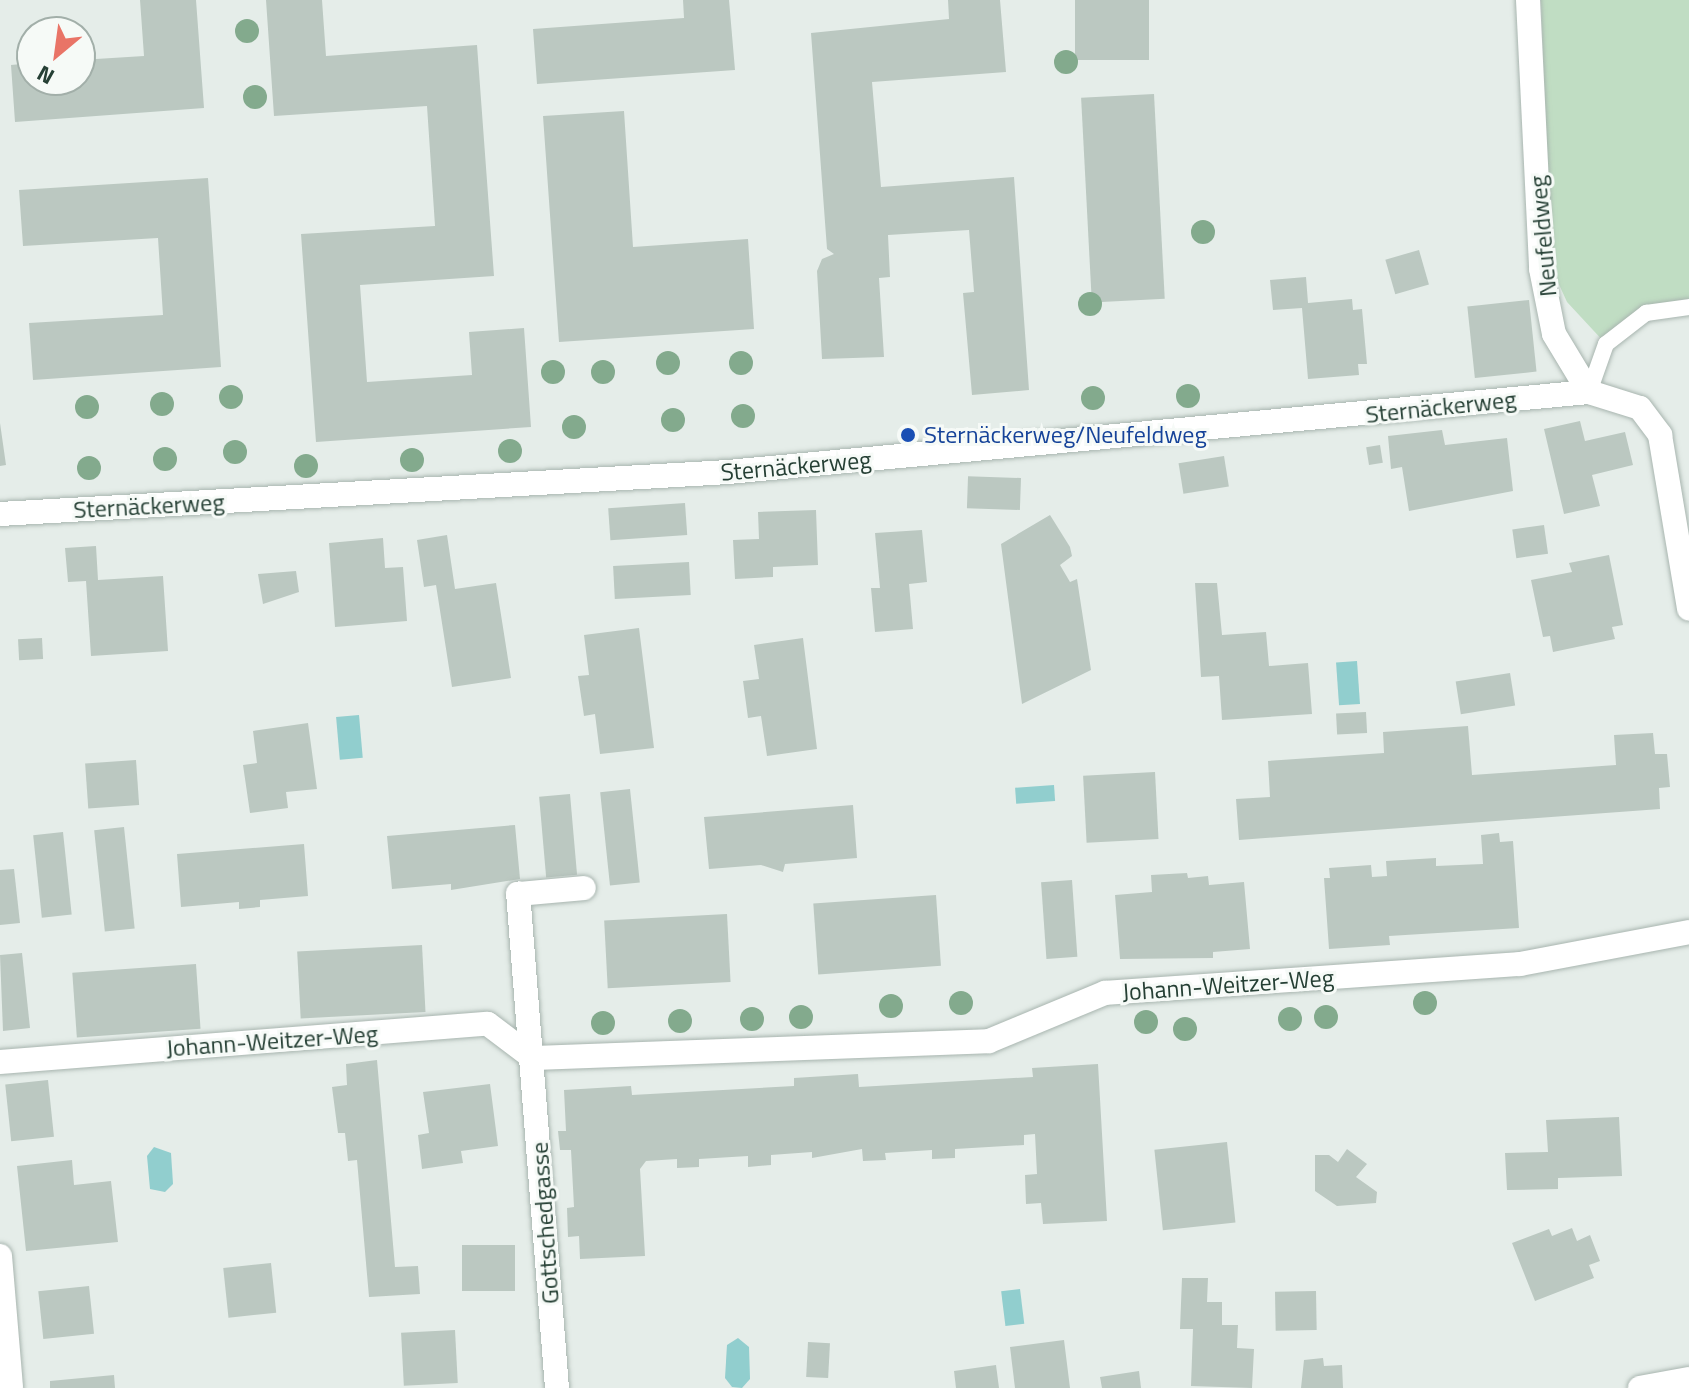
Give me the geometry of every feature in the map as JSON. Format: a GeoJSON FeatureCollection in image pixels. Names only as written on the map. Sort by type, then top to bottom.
{"type":"FeatureCollection","features":[{"type":"Feature","properties":{"kind":"street","name":"Neufeldweg"},"geometry":{"type":"LineString","coordinates":[[1528,0],[1541,269],[1554,334],[1589,392]]}},
{"type":"Feature","properties":{"kind":"street","name":"Sternäckerweg"},"geometry":{"type":"LineString","coordinates":[[0,514],[728,472],[1589,392]]}},
{"type":"Feature","properties":{"kind":"street"},"geometry":{"type":"LineString","coordinates":[[1589,392],[1640,408],[1660,435],[1689,609]]}},
{"type":"Feature","properties":{"kind":"street"},"geometry":{"type":"LineString","coordinates":[[533,1058],[518,894],[584,888]]}},
{"type":"Feature","properties":{"kind":"street","name":"Johann-Weitzer-Weg"},"geometry":{"type":"LineString","coordinates":[[0,1062],[488,1024],[533,1058],[989,1041],[1105,993],[1520,964],[1689,932]]}},
{"type":"Feature","properties":{"kind":"street","name":"Gottschedgasse"},"geometry":{"type":"LineString","coordinates":[[533,1058],[557,1388]]}},
{"type":"Feature","properties":{"kind":"street"},"geometry":{"type":"LineString","coordinates":[[0,1256],[11,1388]]}},
{"type":"Feature","properties":{"kind":"street"},"geometry":{"type":"LineString","coordinates":[[1640,1388],[1689,1379]]}},
{"type":"Feature","properties":{"kind":"lane"},"geometry":{"type":"LineString","coordinates":[[1589,392],[1606,344],[1646,313],[1689,307]]}},
{"type":"Feature","properties":{"kind":"green space"},"geometry":{"type":"Polygon","coordinates":[[[1541,0],[1689,0],[1689,307],[1646,313],[1606,344],[1567,302],[1551,267],[1541,0]]]}},
{"type":"Feature","properties":{"kind":"water"},"geometry":{"type":"Polygon","coordinates":[[[1357,661],[1360,704],[1339,705],[1336,662],[1357,661]]]}},
{"type":"Feature","properties":{"kind":"water"},"geometry":{"type":"Polygon","coordinates":[[[359,715],[363,758],[340,760],[336,717],[359,715]]]}},
{"type":"Feature","properties":{"kind":"water"},"geometry":{"type":"Polygon","coordinates":[[[1054,785],[1055,801],[1016,804],[1015,788],[1054,785]]]}},
{"type":"Feature","properties":{"kind":"water"},"geometry":{"type":"Polygon","coordinates":[[[154,1147],[171,1153],[173,1184],[165,1192],[150,1189],[147,1156],[154,1147]]]}},
{"type":"Feature","properties":{"kind":"water"},"geometry":{"type":"Polygon","coordinates":[[[1020,1289],[1024,1324],[1005,1326],[1001,1291],[1020,1289]]]}},
{"type":"Feature","properties":{"kind":"water"},"geometry":{"type":"Polygon","coordinates":[[[738,1338],[749,1347],[750,1379],[742,1388],[732,1387],[725,1378],[727,1345],[738,1338]]]}},
{"type":"Feature","properties":{"kind":"building"},"geometry":{"type":"Polygon","coordinates":[[[140,0],[196,0],[204,108],[15,122],[11,65],[16,65],[16,96],[96,96],[96,59],[144,56],[140,0]]]}},
{"type":"Feature","properties":{"kind":"building"},"geometry":{"type":"Polygon","coordinates":[[[266,0],[322,0],[326,56],[477,45],[494,276],[360,285],[367,382],[472,375],[469,332],[524,328],[531,427],[316,442],[301,234],[435,226],[427,106],[274,116],[266,0]]]}},
{"type":"Feature","properties":{"kind":"building"},"geometry":{"type":"Polygon","coordinates":[[[683,0],[729,0],[735,70],[537,84],[533,29],[684,18],[683,0]]]}},
{"type":"Feature","properties":{"kind":"building"},"geometry":{"type":"Polygon","coordinates":[[[948,0],[1000,0],[1006,72],[872,82],[881,187],[1014,177],[1029,390],[972,395],[963,293],[974,292],[969,230],[888,235],[890,277],[879,278],[884,357],[822,359],[817,271],[822,259],[834,254],[827,249],[811,33],[949,19],[948,0]]]}},
{"type":"Feature","properties":{"kind":"building"},"geometry":{"type":"Polygon","coordinates":[[[1075,0],[1149,0],[1149,60],[1075,60],[1075,0]]]}},
{"type":"Feature","properties":{"kind":"building"},"geometry":{"type":"Polygon","coordinates":[[[1154,94],[1165,299],[1092,303],[1081,98],[1154,94]]]}},
{"type":"Feature","properties":{"kind":"building"},"geometry":{"type":"Polygon","coordinates":[[[624,111],[633,247],[748,239],[754,329],[559,342],[543,116],[624,111]]]}},
{"type":"Feature","properties":{"kind":"building"},"geometry":{"type":"Polygon","coordinates":[[[208,178],[221,367],[33,380],[29,323],[163,315],[158,238],[23,246],[19,190],[208,178]]]}},
{"type":"Feature","properties":{"kind":"building"},"geometry":{"type":"Polygon","coordinates":[[[1419,250],[1429,285],[1395,294],[1385,260],[1419,250]]]}},
{"type":"Feature","properties":{"kind":"building"},"geometry":{"type":"Polygon","coordinates":[[[1306,277],[1308,303],[1352,299],[1353,310],[1362,309],[1367,364],[1358,364],[1359,375],[1308,379],[1302,308],[1273,310],[1270,280],[1306,277]]]}},
{"type":"Feature","properties":{"kind":"building"},"geometry":{"type":"Polygon","coordinates":[[[1529,300],[1537,372],[1475,378],[1467,306],[1529,300]]]}},
{"type":"Feature","properties":{"kind":"building"},"geometry":{"type":"Polygon","coordinates":[[[1580,421],[1585,441],[1625,432],[1633,465],[1592,475],[1600,506],[1564,514],[1544,429],[1580,421]]]}},
{"type":"Feature","properties":{"kind":"building"},"geometry":{"type":"Polygon","coordinates":[[[0,423],[6,465],[0,466],[0,423]]]}},
{"type":"Feature","properties":{"kind":"building"},"geometry":{"type":"Polygon","coordinates":[[[1442,430],[1445,445],[1507,438],[1513,491],[1409,511],[1402,467],[1391,469],[1388,436],[1442,430]]]}},
{"type":"Feature","properties":{"kind":"building"},"geometry":{"type":"Polygon","coordinates":[[[1380,445],[1383,463],[1369,465],[1366,447],[1380,445]]]}},
{"type":"Feature","properties":{"kind":"building"},"geometry":{"type":"Polygon","coordinates":[[[1224,456],[1229,487],[1183,494],[1179,463],[1224,456]]]}},
{"type":"Feature","properties":{"kind":"building"},"geometry":{"type":"Polygon","coordinates":[[[968,476],[1021,478],[1020,510],[967,508],[968,476]]]}},
{"type":"Feature","properties":{"kind":"building"},"geometry":{"type":"Polygon","coordinates":[[[685,503],[687,535],[610,540],[608,508],[685,503]]]}},
{"type":"Feature","properties":{"kind":"building"},"geometry":{"type":"Polygon","coordinates":[[[816,510],[818,565],[773,567],[773,577],[735,579],[733,540],[759,539],[758,512],[816,510]]]}},
{"type":"Feature","properties":{"kind":"building"},"geometry":{"type":"Polygon","coordinates":[[[1050,515],[1070,547],[1072,556],[1060,565],[1070,582],[1077,579],[1091,670],[1022,704],[1001,544],[1050,515]]]}},
{"type":"Feature","properties":{"kind":"building"},"geometry":{"type":"Polygon","coordinates":[[[1544,525],[1548,554],[1516,558],[1512,529],[1544,525]]]}},
{"type":"Feature","properties":{"kind":"building"},"geometry":{"type":"Polygon","coordinates":[[[922,530],[927,582],[909,584],[913,629],[875,632],[871,588],[880,588],[875,533],[922,530]]]}},
{"type":"Feature","properties":{"kind":"building"},"geometry":{"type":"Polygon","coordinates":[[[447,535],[455,589],[496,583],[511,678],[452,687],[436,585],[424,587],[417,540],[447,535]]]}},
{"type":"Feature","properties":{"kind":"building"},"geometry":{"type":"Polygon","coordinates":[[[383,538],[385,568],[403,567],[407,621],[335,627],[329,543],[383,538]]]}},
{"type":"Feature","properties":{"kind":"building"},"geometry":{"type":"Polygon","coordinates":[[[96,546],[98,580],[163,576],[168,651],[91,656],[86,581],[68,582],[65,548],[96,546]]]}},
{"type":"Feature","properties":{"kind":"building"},"geometry":{"type":"Polygon","coordinates":[[[1609,555],[1623,625],[1612,627],[1615,639],[1553,652],[1550,636],[1543,637],[1531,580],[1572,572],[1569,563],[1609,555]]]}},
{"type":"Feature","properties":{"kind":"building"},"geometry":{"type":"Polygon","coordinates":[[[689,562],[691,595],[615,599],[613,566],[689,562]]]}},
{"type":"Feature","properties":{"kind":"building"},"geometry":{"type":"Polygon","coordinates":[[[296,571],[299,592],[263,604],[258,574],[296,571]]]}},
{"type":"Feature","properties":{"kind":"building"},"geometry":{"type":"Polygon","coordinates":[[[1195,583],[1217,583],[1222,635],[1266,632],[1269,666],[1308,663],[1312,714],[1222,720],[1219,676],[1201,677],[1195,583]]]}},
{"type":"Feature","properties":{"kind":"building"},"geometry":{"type":"Polygon","coordinates":[[[639,628],[654,748],[600,754],[595,714],[584,716],[578,676],[589,675],[584,635],[639,628]]]}},
{"type":"Feature","properties":{"kind":"building"},"geometry":{"type":"Polygon","coordinates":[[[42,638],[43,659],[19,660],[18,639],[42,638]]]}},
{"type":"Feature","properties":{"kind":"building"},"geometry":{"type":"Polygon","coordinates":[[[803,638],[817,749],[767,756],[761,716],[748,718],[743,681],[759,679],[754,645],[803,638]]]}},
{"type":"Feature","properties":{"kind":"building"},"geometry":{"type":"Polygon","coordinates":[[[1510,673],[1515,706],[1461,714],[1456,682],[1510,673]]]}},
{"type":"Feature","properties":{"kind":"building"},"geometry":{"type":"Polygon","coordinates":[[[1366,712],[1367,733],[1337,735],[1336,714],[1366,712]]]}},
{"type":"Feature","properties":{"kind":"building"},"geometry":{"type":"Polygon","coordinates":[[[308,723],[317,789],[286,792],[288,808],[250,813],[243,765],[257,763],[253,731],[308,723]]]}},
{"type":"Feature","properties":{"kind":"building"},"geometry":{"type":"Polygon","coordinates":[[[1468,726],[1472,775],[1616,765],[1614,735],[1653,733],[1655,754],[1667,754],[1670,787],[1659,788],[1660,809],[1239,840],[1236,799],[1270,797],[1268,761],[1384,753],[1383,732],[1468,726]]]}},
{"type":"Feature","properties":{"kind":"building"},"geometry":{"type":"Polygon","coordinates":[[[136,760],[139,805],[88,808],[85,764],[136,760]]]}},
{"type":"Feature","properties":{"kind":"building"},"geometry":{"type":"Polygon","coordinates":[[[1155,772],[1159,839],[1087,843],[1083,776],[1155,772]]]}},
{"type":"Feature","properties":{"kind":"building"},"geometry":{"type":"Polygon","coordinates":[[[630,789],[640,882],[610,886],[600,792],[630,789]]]}},
{"type":"Feature","properties":{"kind":"building"},"geometry":{"type":"Polygon","coordinates":[[[570,794],[577,875],[546,877],[539,797],[570,794]]]}},
{"type":"Feature","properties":{"kind":"building"},"geometry":{"type":"Polygon","coordinates":[[[853,805],[857,858],[785,864],[783,872],[761,865],[709,869],[704,817],[853,805]]]}},
{"type":"Feature","properties":{"kind":"building"},"geometry":{"type":"Polygon","coordinates":[[[515,825],[520,879],[451,890],[451,884],[392,889],[387,836],[515,825]]]}},
{"type":"Feature","properties":{"kind":"building"},"geometry":{"type":"Polygon","coordinates":[[[124,827],[135,928],[105,932],[94,830],[124,827]]]}},
{"type":"Feature","properties":{"kind":"building"},"geometry":{"type":"Polygon","coordinates":[[[63,832],[72,915],[42,918],[33,835],[63,832]]]}},
{"type":"Feature","properties":{"kind":"building"},"geometry":{"type":"Polygon","coordinates":[[[1499,833],[1500,842],[1513,841],[1519,928],[1389,936],[1390,945],[1329,949],[1324,878],[1330,878],[1329,868],[1371,865],[1372,877],[1387,876],[1386,861],[1436,858],[1436,866],[1483,864],[1481,835],[1499,833]]]}},
{"type":"Feature","properties":{"kind":"building"},"geometry":{"type":"Polygon","coordinates":[[[304,844],[308,896],[260,900],[260,907],[239,909],[239,902],[181,907],[177,854],[304,844]]]}},
{"type":"Feature","properties":{"kind":"building"},"geometry":{"type":"Polygon","coordinates":[[[14,869],[20,923],[0,925],[0,870],[14,869]]]}},
{"type":"Feature","properties":{"kind":"building"},"geometry":{"type":"Polygon","coordinates":[[[1187,873],[1188,878],[1208,876],[1209,885],[1244,882],[1250,949],[1213,952],[1213,958],[1120,959],[1115,895],[1152,892],[1151,875],[1187,873]]]}},
{"type":"Feature","properties":{"kind":"building"},"geometry":{"type":"Polygon","coordinates":[[[1072,880],[1077,957],[1046,959],[1041,882],[1072,880]]]}},
{"type":"Feature","properties":{"kind":"building"},"geometry":{"type":"Polygon","coordinates":[[[936,895],[941,966],[818,974],[813,904],[936,895]]]}},
{"type":"Feature","properties":{"kind":"building"},"geometry":{"type":"Polygon","coordinates":[[[727,914],[731,982],[608,988],[604,920],[727,914]]]}},
{"type":"Feature","properties":{"kind":"building"},"geometry":{"type":"Polygon","coordinates":[[[422,945],[426,1012],[301,1018],[297,952],[422,945]]]}},
{"type":"Feature","properties":{"kind":"building"},"geometry":{"type":"Polygon","coordinates":[[[22,953],[30,1028],[3,1031],[0,955],[22,953]]]}},
{"type":"Feature","properties":{"kind":"building"},"geometry":{"type":"Polygon","coordinates":[[[196,964],[201,1029],[77,1037],[72,973],[196,964]]]}},
{"type":"Feature","properties":{"kind":"building"},"geometry":{"type":"Polygon","coordinates":[[[377,1060],[395,1267],[418,1266],[420,1294],[369,1297],[357,1160],[348,1161],[345,1133],[338,1133],[332,1087],[347,1085],[346,1064],[377,1060]]]}},
{"type":"Feature","properties":{"kind":"building"},"geometry":{"type":"Polygon","coordinates":[[[1098,1064],[1107,1221],[1043,1224],[1041,1203],[1026,1204],[1025,1175],[1037,1174],[1035,1134],[1024,1135],[1024,1145],[955,1149],[955,1158],[932,1159],[932,1150],[885,1153],[886,1160],[863,1161],[862,1149],[812,1158],[812,1152],[771,1155],[771,1165],[748,1167],[748,1156],[699,1159],[699,1167],[677,1168],[677,1159],[646,1161],[640,1169],[645,1256],[580,1259],[579,1236],[568,1237],[567,1208],[574,1207],[571,1150],[560,1150],[558,1131],[566,1131],[564,1090],[631,1086],[632,1095],[794,1086],[794,1078],[858,1074],[859,1087],[1033,1077],[1032,1068],[1098,1064]]]}},
{"type":"Feature","properties":{"kind":"building"},"geometry":{"type":"Polygon","coordinates":[[[48,1080],[54,1137],[11,1141],[5,1084],[48,1080]]]}},
{"type":"Feature","properties":{"kind":"building"},"geometry":{"type":"Polygon","coordinates":[[[490,1084],[498,1146],[461,1151],[463,1163],[422,1169],[418,1135],[429,1133],[423,1092],[490,1084]]]}},
{"type":"Feature","properties":{"kind":"building"},"geometry":{"type":"Polygon","coordinates":[[[1619,1117],[1622,1176],[1558,1178],[1558,1189],[1507,1190],[1505,1153],[1548,1152],[1546,1120],[1619,1117]]]}},
{"type":"Feature","properties":{"kind":"building"},"geometry":{"type":"Polygon","coordinates":[[[1227,1142],[1235,1223],[1163,1230],[1154,1150],[1227,1142]]]}},
{"type":"Feature","properties":{"kind":"building"},"geometry":{"type":"Polygon","coordinates":[[[1347,1149],[1367,1164],[1356,1177],[1377,1192],[1376,1203],[1337,1206],[1315,1191],[1315,1155],[1329,1155],[1338,1162],[1347,1149]]]}},
{"type":"Feature","properties":{"kind":"building"},"geometry":{"type":"Polygon","coordinates":[[[72,1160],[74,1185],[111,1181],[118,1242],[26,1251],[17,1166],[72,1160]]]}},
{"type":"Feature","properties":{"kind":"building"},"geometry":{"type":"Polygon","coordinates":[[[1572,1228],[1577,1241],[1590,1235],[1600,1261],[1589,1265],[1594,1278],[1535,1301],[1512,1243],[1549,1229],[1552,1236],[1572,1228]]]}},
{"type":"Feature","properties":{"kind":"building"},"geometry":{"type":"Polygon","coordinates":[[[462,1245],[515,1245],[515,1291],[462,1291],[462,1245]]]}},
{"type":"Feature","properties":{"kind":"building"},"geometry":{"type":"Polygon","coordinates":[[[271,1263],[276,1313],[228,1318],[223,1268],[271,1263]]]}},
{"type":"Feature","properties":{"kind":"building"},"geometry":{"type":"Polygon","coordinates":[[[1182,1278],[1208,1278],[1207,1302],[1222,1302],[1222,1325],[1238,1325],[1237,1348],[1254,1349],[1252,1388],[1191,1386],[1193,1329],[1180,1329],[1182,1278]]]}},
{"type":"Feature","properties":{"kind":"building"},"geometry":{"type":"Polygon","coordinates":[[[89,1286],[94,1334],[43,1339],[38,1291],[89,1286]]]}},
{"type":"Feature","properties":{"kind":"building"},"geometry":{"type":"Polygon","coordinates":[[[1316,1291],[1317,1330],[1276,1331],[1275,1292],[1316,1291]]]}},
{"type":"Feature","properties":{"kind":"building"},"geometry":{"type":"Polygon","coordinates":[[[455,1330],[458,1383],[404,1386],[401,1333],[455,1330]]]}},
{"type":"Feature","properties":{"kind":"building"},"geometry":{"type":"Polygon","coordinates":[[[1064,1340],[1070,1388],[1015,1388],[1010,1347],[1064,1340]]]}},
{"type":"Feature","properties":{"kind":"building"},"geometry":{"type":"Polygon","coordinates":[[[808,1342],[830,1343],[828,1378],[806,1377],[808,1342]]]}},
{"type":"Feature","properties":{"kind":"building"},"geometry":{"type":"Polygon","coordinates":[[[1323,1358],[1324,1366],[1342,1365],[1343,1388],[1301,1388],[1304,1360],[1323,1358]]]}},
{"type":"Feature","properties":{"kind":"building"},"geometry":{"type":"Polygon","coordinates":[[[996,1365],[999,1388],[956,1388],[954,1371],[996,1365]]]}},
{"type":"Feature","properties":{"kind":"building"},"geometry":{"type":"Polygon","coordinates":[[[1139,1371],[1141,1388],[1102,1388],[1100,1377],[1139,1371]]]}},
{"type":"Feature","properties":{"kind":"building"},"geometry":{"type":"Polygon","coordinates":[[[114,1375],[115,1388],[50,1388],[50,1381],[114,1375]]]}},
{"type":"Feature","properties":{"kind":"place","name":"Sternäckerweg/Neufeldweg"},"geometry":{"type":"Point","coordinates":[908,435]}}]}
